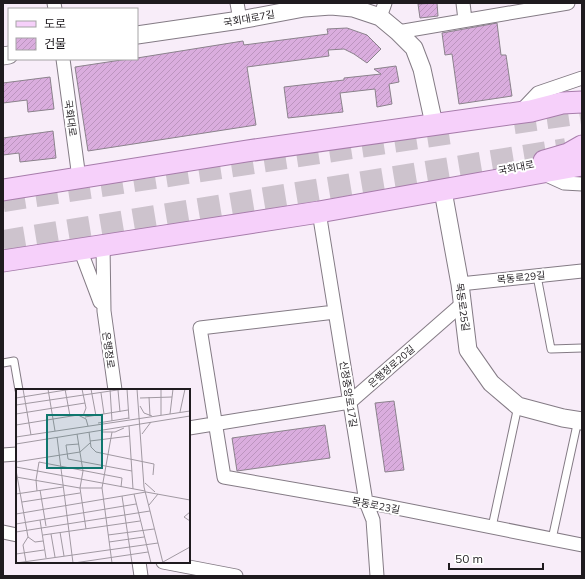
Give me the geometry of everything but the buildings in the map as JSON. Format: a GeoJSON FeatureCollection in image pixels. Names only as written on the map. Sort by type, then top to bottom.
{"type":"FeatureCollection","features":[{"type":"Feature","properties":{"kind":"main road"},"geometry":{"type":"LineString","coordinates":[[3,190],[247,151],[526,111],[562,103],[582,102]]}},
{"type":"Feature","properties":{"kind":"main road"},"geometry":{"type":"LineString","coordinates":[[526,111],[582,115]]}},
{"type":"Feature","properties":{"kind":"main road","name":"국회대로"},"geometry":{"type":"LineString","coordinates":[[447,190],[495,170],[551,160],[568,154],[582,146]]}},
{"type":"Feature","properties":{"kind":"main road"},"geometry":{"type":"LineString","coordinates":[[3,261],[318,212],[582,165]]}},
{"type":"Feature","properties":{"kind":"street"},"geometry":{"type":"LineString","coordinates":[[237,3],[240,20]]}},
{"type":"Feature","properties":{"kind":"street"},"geometry":{"type":"LineString","coordinates":[[463,3],[465,20]]}},
{"type":"Feature","properties":{"kind":"street"},"geometry":{"type":"LineString","coordinates":[[398,32],[465,20],[516,7],[568,3]]}},
{"type":"Feature","properties":{"kind":"street","name":"국회대로7길"},"geometry":{"type":"LineString","coordinates":[[138,35],[240,20],[304,8],[331,6],[382,10],[398,32],[414,48],[422,69],[434,124]]}},
{"type":"Feature","properties":{"kind":"street","name":"국회대로"},"geometry":{"type":"LineString","coordinates":[[63,60],[79,178]]}},
{"type":"Feature","properties":{"kind":"street"},"geometry":{"type":"LineString","coordinates":[[526,111],[538,92],[582,78]]}},
{"type":"Feature","properties":{"kind":"street"},"geometry":{"type":"LineString","coordinates":[[542,172],[564,182],[582,184]]}},
{"type":"Feature","properties":{"kind":"street","name":"목동로25길"},"geometry":{"type":"LineString","coordinates":[[447,190],[468,350],[491,383],[518,406],[580,421]]}},
{"type":"Feature","properties":{"kind":"street","name":"신정중앙로17길"},"geometry":{"type":"LineString","coordinates":[[318,212],[366,502],[373,520],[377,576]]}},
{"type":"Feature","properties":{"kind":"street","name":"은행정로"},"geometry":{"type":"LineString","coordinates":[[103,245],[104,311],[115,389]]}},
{"type":"Feature","properties":{"kind":"street","name":"은행정로"},"geometry":{"type":"LineString","coordinates":[[80,249],[104,311]]}},
{"type":"Feature","properties":{"kind":"street","name":"목동로29길"},"geometry":{"type":"LineString","coordinates":[[460,284],[582,271]]}},
{"type":"Feature","properties":{"kind":"street","name":"은행정로20길"},"geometry":{"type":"LineString","coordinates":[[350,402],[462,304]]}},
{"type":"Feature","properties":{"kind":"street"},"geometry":{"type":"LineString","coordinates":[[215,424],[200,328],[335,312]]}},
{"type":"Feature","properties":{"kind":"street"},"geometry":{"type":"LineString","coordinates":[[190,428],[350,402]]}},
{"type":"Feature","properties":{"kind":"street","name":"목동로23길"},"geometry":{"type":"LineString","coordinates":[[215,424],[224,477],[366,502],[582,545]]}},
{"type":"Feature","properties":{"kind":"street"},"geometry":{"type":"LineString","coordinates":[[3,455],[16,454]]}},
{"type":"Feature","properties":{"kind":"street"},"geometry":{"type":"LineString","coordinates":[[3,532],[16,535]]}},
{"type":"Feature","properties":{"kind":"street"},"geometry":{"type":"LineString","coordinates":[[139,563],[141,576]]}},
{"type":"Feature","properties":{"kind":"street"},"geometry":{"type":"LineString","coordinates":[[167,563],[236,576]]}},
{"type":"Feature","properties":{"kind":"lane"},"geometry":{"type":"LineString","coordinates":[[537,276],[550,349],[582,348]]}},
{"type":"Feature","properties":{"kind":"lane"},"geometry":{"type":"LineString","coordinates":[[3,363],[14,361],[19,389]]}},
{"type":"Feature","properties":{"kind":"lane"},"geometry":{"type":"LineString","coordinates":[[492,527],[518,406]]}},
{"type":"Feature","properties":{"kind":"lane","name":"목동로25길"},"geometry":{"type":"LineString","coordinates":[[552,539],[580,421]]}},
{"type":"Feature","properties":{"kind":"tunnel"},"geometry":{"type":"LineString","coordinates":[[514,123],[582,113]]}},
{"type":"Feature","properties":{"kind":"tunnel"},"geometry":{"type":"LineString","coordinates":[[3,201],[458,132]]}},
{"type":"Feature","properties":{"kind":"tunnel"},"geometry":{"type":"LineString","coordinates":[[3,241],[566,149]]}}]}
